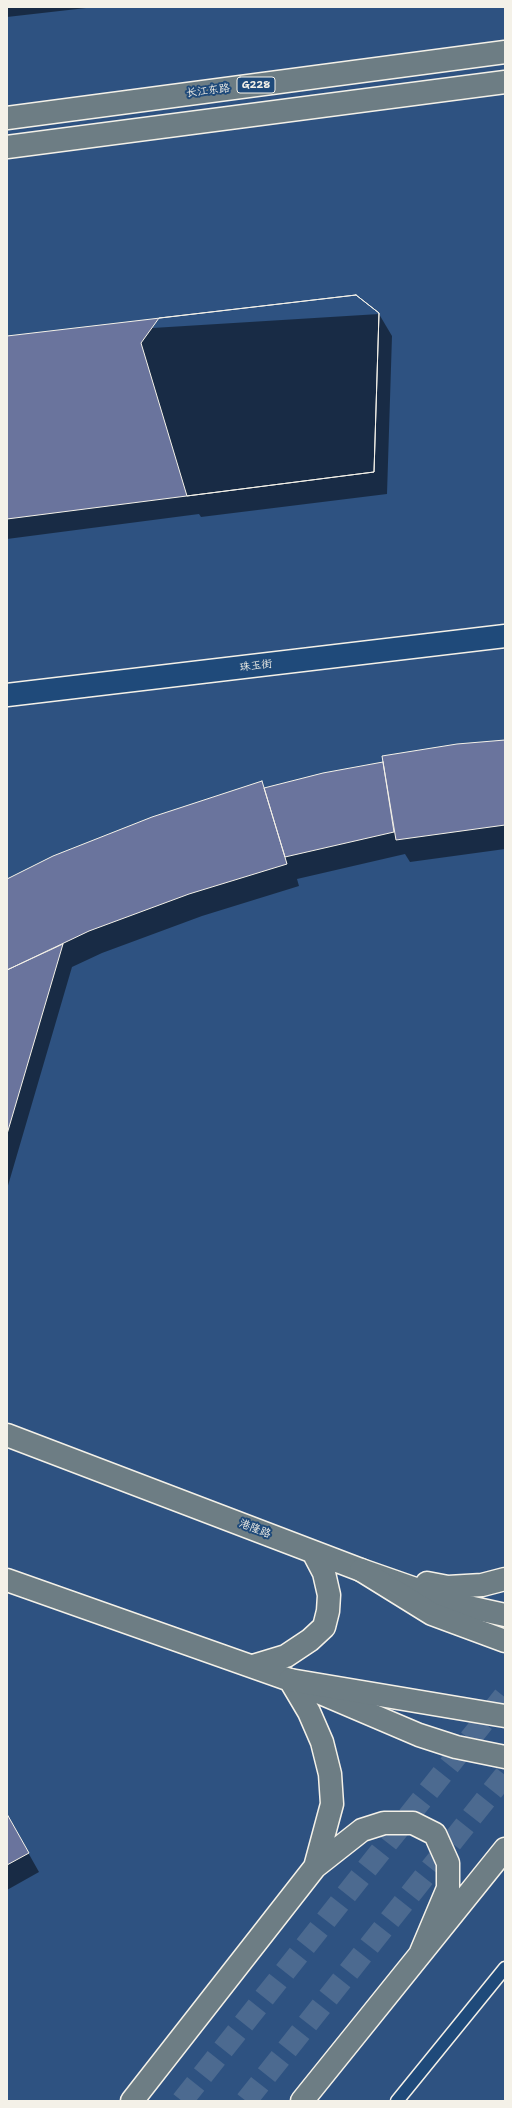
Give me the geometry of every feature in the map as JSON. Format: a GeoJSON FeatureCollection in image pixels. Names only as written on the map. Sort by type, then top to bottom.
{"type":"FeatureCollection","features":[{"type":"Feature","properties":{"kind":"main road","name":"长江东路"},"geometry":{"type":"LineString","coordinates":[[7,118],[505,52]]}},
{"type":"Feature","properties":{"kind":"main road"},"geometry":{"type":"LineString","coordinates":[[7,147],[505,82]]}},
{"type":"Feature","properties":{"kind":"main road","name":"港隆路"},"geometry":{"type":"LineString","coordinates":[[7,1435],[361,1570],[464,1606],[505,1615]]}},
{"type":"Feature","properties":{"kind":"main road"},"geometry":{"type":"LineString","coordinates":[[253,1666],[286,1656],[310,1640],[324,1627],[328,1611],[329,1595],[324,1573],[313,1552]]}},
{"type":"Feature","properties":{"kind":"main road"},"geometry":{"type":"LineString","coordinates":[[361,1570],[448,1587],[482,1585],[505,1579]]}},
{"type":"Feature","properties":{"kind":"main road"},"geometry":{"type":"LineString","coordinates":[[361,1570],[432,1614],[505,1641]]}},
{"type":"Feature","properties":{"kind":"main road"},"geometry":{"type":"LineString","coordinates":[[7,1580],[253,1666],[290,1680],[419,1735],[456,1747],[505,1757]]}},
{"type":"Feature","properties":{"kind":"main road"},"geometry":{"type":"LineString","coordinates":[[290,1680],[505,1716]]}},
{"type":"Feature","properties":{"kind":"main road"},"geometry":{"type":"LineString","coordinates":[[290,1680],[309,1712],[322,1742],[330,1774],[332,1804],[314,1867]]}},
{"type":"Feature","properties":{"kind":"main road"},"geometry":{"type":"LineString","coordinates":[[132,2101],[314,1867],[362,1830],[384,1823],[413,1822],[435,1834],[448,1863],[448,1888],[422,1952]]}},
{"type":"Feature","properties":{"kind":"main road"},"geometry":{"type":"LineString","coordinates":[[302,2101],[505,1849]]}},
{"type":"Feature","properties":{"kind":"street","name":"珠玉街"},"geometry":{"type":"LineString","coordinates":[[7,695],[505,636]]}},
{"type":"Feature","properties":{"kind":"lane"},"geometry":{"type":"LineString","coordinates":[[397,2101],[505,1968]]}},
{"type":"Feature","properties":{"kind":"building"},"geometry":{"type":"Polygon","coordinates":[[[356,295],[379,313],[374,472],[187,496],[141,343],[159,318],[356,295]]]}},
{"type":"Feature","properties":{"kind":"building"},"geometry":{"type":"Polygon","coordinates":[[[356,295],[379,313],[374,472],[7,519],[7,336],[356,295]]]}},
{"type":"Feature","properties":{"kind":"building"},"geometry":{"type":"Polygon","coordinates":[[[505,740],[505,825],[396,840],[382,756],[457,744],[505,740]]]}},
{"type":"Feature","properties":{"kind":"building"},"geometry":{"type":"Polygon","coordinates":[[[383,762],[394,832],[285,857],[264,788],[323,773],[383,762]]]}},
{"type":"Feature","properties":{"kind":"building"},"geometry":{"type":"Polygon","coordinates":[[[262,781],[287,864],[189,894],[89,931],[7,970],[7,879],[53,856],[152,817],[262,781]]]}},
{"type":"Feature","properties":{"kind":"building"},"geometry":{"type":"Polygon","coordinates":[[[63,944],[7,1134],[7,970],[63,944]]]}},
{"type":"Feature","properties":{"kind":"building"},"geometry":{"type":"Polygon","coordinates":[[[7,1814],[29,1853],[7,1865],[7,1814]]]}},
{"type":"Feature","properties":{"kind":"tunnel"},"geometry":{"type":"LineString","coordinates":[[182,2101],[505,1695]]}},
{"type":"Feature","properties":{"kind":"tunnel"},"geometry":{"type":"LineString","coordinates":[[246,2101],[505,1775]]}}]}
